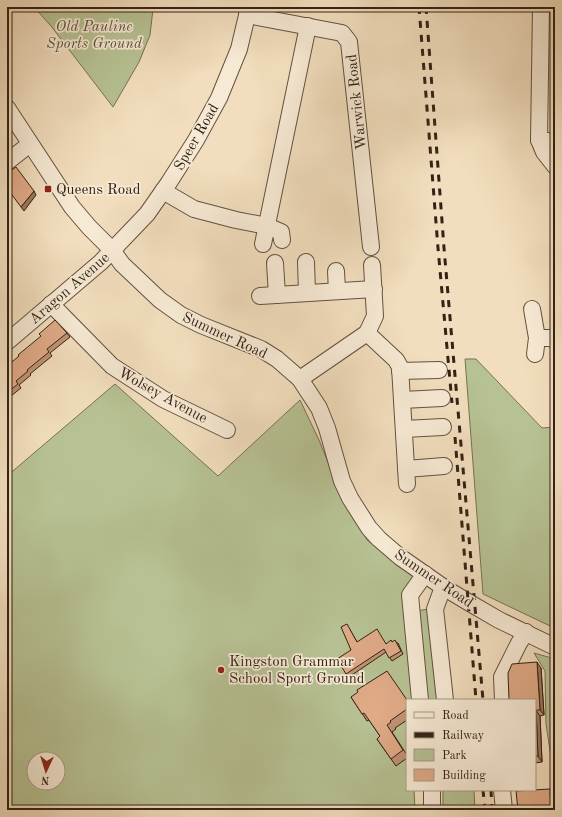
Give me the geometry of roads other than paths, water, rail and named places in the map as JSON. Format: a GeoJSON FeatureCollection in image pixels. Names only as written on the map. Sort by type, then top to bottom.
{"type":"FeatureCollection","features":[{"type":"Feature","properties":{"kind":"street"},"geometry":{"type":"LineString","coordinates":[[541,7],[539,140],[544,152],[555,166]]}},
{"type":"Feature","properties":{"kind":"street","name":"Warwick Road"},"geometry":{"type":"LineString","coordinates":[[248,11],[342,33],[349,42],[371,247]]}},
{"type":"Feature","properties":{"kind":"street","name":"Speer Road"},"geometry":{"type":"LineString","coordinates":[[112,250],[147,214],[196,140],[219,98],[239,49],[248,11]]}},
{"type":"Feature","properties":{"kind":"street"},"geometry":{"type":"LineString","coordinates":[[263,244],[308,26]]}},
{"type":"Feature","properties":{"kind":"street","name":"Summer Road"},"geometry":{"type":"LineString","coordinates":[[7,108],[72,207],[112,250],[122,264],[160,300],[181,315],[222,334],[261,349],[276,359],[300,379],[319,408],[327,428],[342,481],[350,498],[369,528],[379,539],[400,557],[443,587],[499,620],[552,644]]}},
{"type":"Feature","properties":{"kind":"street"},"geometry":{"type":"LineString","coordinates":[[539,140],[555,142]]}},
{"type":"Feature","properties":{"kind":"street"},"geometry":{"type":"LineString","coordinates":[[7,162],[30,144]]}},
{"type":"Feature","properties":{"kind":"street"},"geometry":{"type":"LineString","coordinates":[[163,191],[194,209],[267,226],[281,232],[282,240]]}},
{"type":"Feature","properties":{"kind":"street","name":"Aragon Avenue"},"geometry":{"type":"LineString","coordinates":[[7,342],[101,262],[112,250]]}},
{"type":"Feature","properties":{"kind":"street"},"geometry":{"type":"LineString","coordinates":[[306,262],[307,293]]}},
{"type":"Feature","properties":{"kind":"street"},"geometry":{"type":"LineString","coordinates":[[275,263],[277,295]]}},
{"type":"Feature","properties":{"kind":"street"},"geometry":{"type":"LineString","coordinates":[[300,379],[367,333],[375,316],[372,265]]}},
{"type":"Feature","properties":{"kind":"street"},"geometry":{"type":"LineString","coordinates":[[336,271],[337,291]]}},
{"type":"Feature","properties":{"kind":"street"},"geometry":{"type":"LineString","coordinates":[[260,296],[374,290]]}},
{"type":"Feature","properties":{"kind":"street","name":"Wolsey Avenue"},"geometry":{"type":"LineString","coordinates":[[51,304],[112,366],[164,399],[227,430]]}},
{"type":"Feature","properties":{"kind":"street"},"geometry":{"type":"LineString","coordinates":[[532,309],[536,346],[549,338],[555,340]]}},
{"type":"Feature","properties":{"kind":"street"},"geometry":{"type":"LineString","coordinates":[[367,333],[396,360],[400,367],[407,476],[444,466]]}},
{"type":"Feature","properties":{"kind":"street"},"geometry":{"type":"LineString","coordinates":[[400,371],[439,370]]}},
{"type":"Feature","properties":{"kind":"street"},"geometry":{"type":"LineString","coordinates":[[402,400],[442,398]]}},
{"type":"Feature","properties":{"kind":"street"},"geometry":{"type":"LineString","coordinates":[[404,429],[443,427]]}},
{"type":"Feature","properties":{"kind":"street"},"geometry":{"type":"LineString","coordinates":[[420,699],[410,595],[425,574]]}},
{"type":"Feature","properties":{"kind":"street"},"geometry":{"type":"LineString","coordinates":[[443,587],[435,609],[445,699]]}},
{"type":"Feature","properties":{"kind":"street"},"geometry":{"type":"LineString","coordinates":[[503,699],[502,677],[526,632]]}},
{"type":"Feature","properties":{"kind":"street"},"geometry":{"type":"LineString","coordinates":[[432,791],[432,810]]}},
{"type":"Feature","properties":{"kind":"street"},"geometry":{"type":"LineString","coordinates":[[502,791],[504,810]]}},
{"type":"Feature","properties":{"kind":"railway"},"geometry":{"type":"LineString","coordinates":[[419,7],[452,403]]}},
{"type":"Feature","properties":{"kind":"railway"},"geometry":{"type":"LineString","coordinates":[[426,7],[444,248],[483,699]]}},
{"type":"Feature","properties":{"kind":"railway"},"geometry":{"type":"LineString","coordinates":[[455,437],[476,699]]}},
{"type":"Feature","properties":{"kind":"railway"},"geometry":{"type":"LineString","coordinates":[[483,791],[485,810]]}},
{"type":"Feature","properties":{"kind":"railway"},"geometry":{"type":"LineString","coordinates":[[491,791],[492,810]]}},
{"type":"Feature","properties":{"kind":"place","name":"Queens Road"},"geometry":{"type":"Point","coordinates":[48,189]}},
{"type":"Feature","properties":{"kind":"place","name":"Kingston Grammar School Sport Ground"},"geometry":{"type":"Point","coordinates":[221,670]}},
{"type":"Feature","properties":{"kind":"park label","name":"Old Pauline Sports Ground"},"geometry":{"type":"Point","coordinates":[94,34]}}]}
